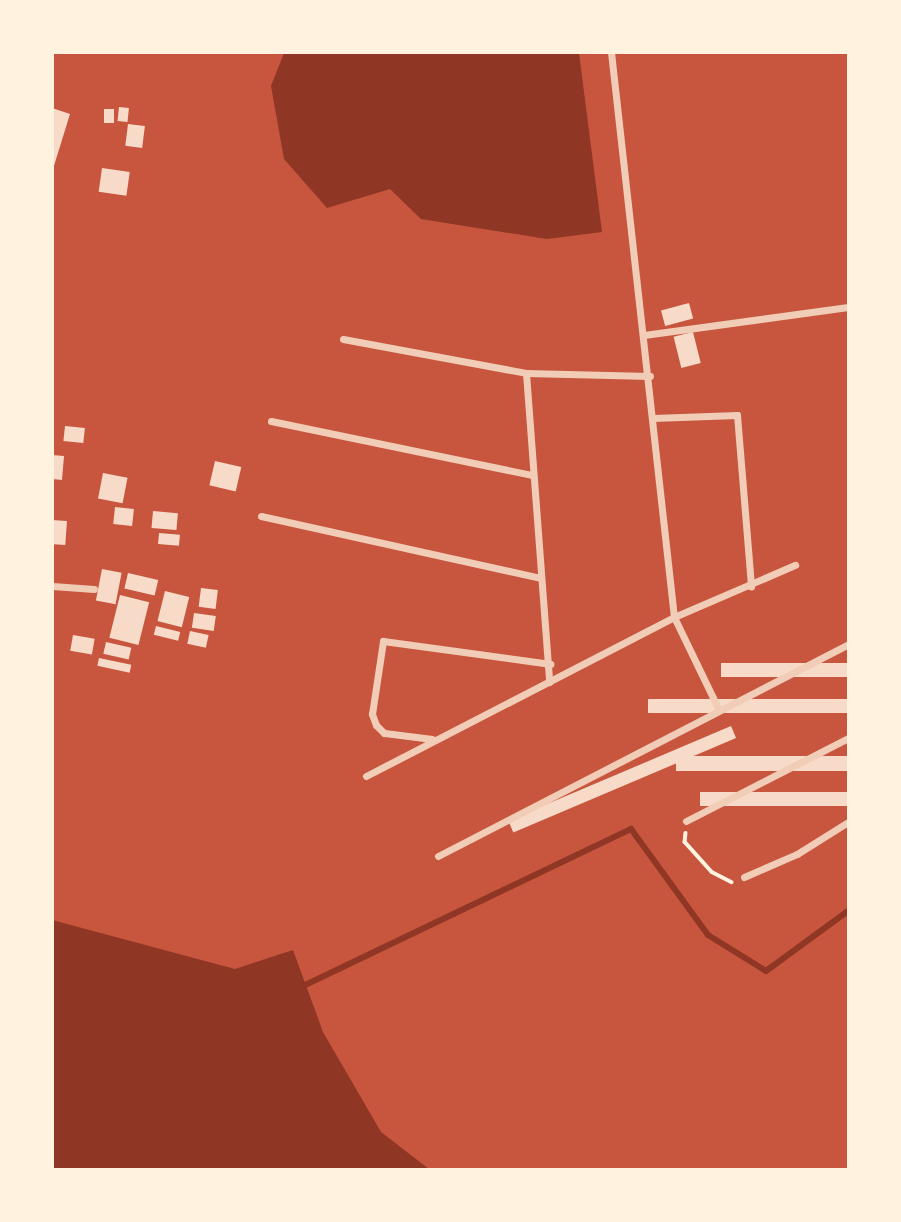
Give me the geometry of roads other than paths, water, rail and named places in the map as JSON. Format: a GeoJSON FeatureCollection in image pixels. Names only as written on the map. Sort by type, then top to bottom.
{"type":"FeatureCollection","features":[{"type":"Feature","properties":{"kind":"street"},"geometry":{"type":"LineString","coordinates":[[611,52],[650,376],[674,617],[719,709]]}},
{"type":"Feature","properties":{"kind":"street"},"geometry":{"type":"LineString","coordinates":[[644,335],[849,307]]}},
{"type":"Feature","properties":{"kind":"street"},"geometry":{"type":"LineString","coordinates":[[344,339],[526,373],[650,376]]}},
{"type":"Feature","properties":{"kind":"street"},"geometry":{"type":"LineString","coordinates":[[526,373],[531,475],[550,682]]}},
{"type":"Feature","properties":{"kind":"street"},"geometry":{"type":"LineString","coordinates":[[653,418],[737,415],[751,586]]}},
{"type":"Feature","properties":{"kind":"street"},"geometry":{"type":"LineString","coordinates":[[271,421],[531,475]]}},
{"type":"Feature","properties":{"kind":"street"},"geometry":{"type":"LineString","coordinates":[[261,516],[540,579]]}},
{"type":"Feature","properties":{"kind":"street"},"geometry":{"type":"LineString","coordinates":[[366,776],[674,617],[795,565]]}},
{"type":"Feature","properties":{"kind":"street"},"geometry":{"type":"LineString","coordinates":[[52,586],[94,589]]}},
{"type":"Feature","properties":{"kind":"street"},"geometry":{"type":"LineString","coordinates":[[432,740],[384,733],[376,725],[372,714],[383,641],[550,664]]}},
{"type":"Feature","properties":{"kind":"street"},"geometry":{"type":"LineString","coordinates":[[438,856],[849,643]]}},
{"type":"Feature","properties":{"kind":"street"},"geometry":{"type":"LineString","coordinates":[[687,821],[849,738]]}},
{"type":"Feature","properties":{"kind":"street"},"geometry":{"type":"LineString","coordinates":[[744,877],[797,854],[849,822]]}},
{"type":"Feature","properties":{"kind":"waterway"},"geometry":{"type":"LineString","coordinates":[[301,987],[631,829],[708,935],[766,971],[848,911]]}}]}
